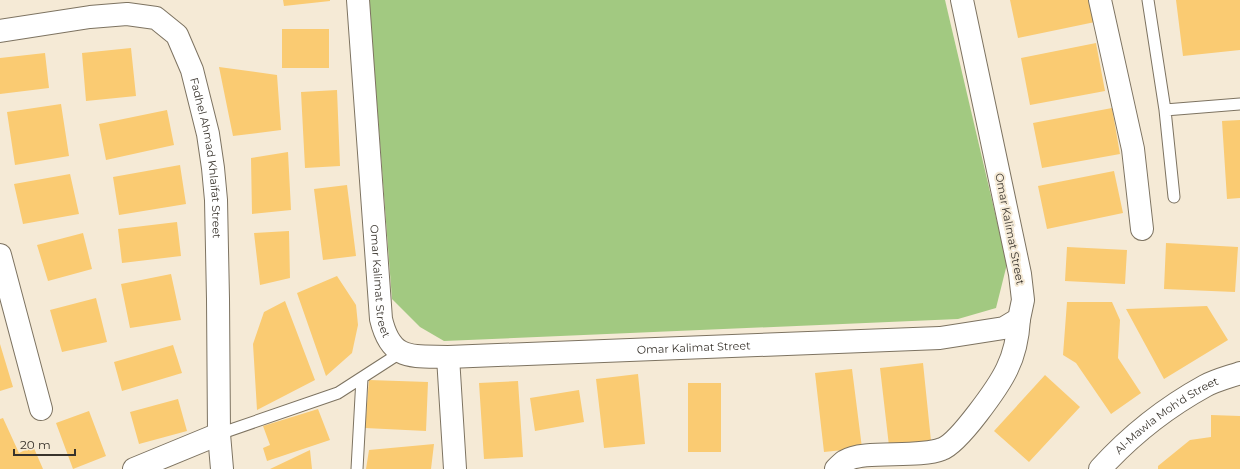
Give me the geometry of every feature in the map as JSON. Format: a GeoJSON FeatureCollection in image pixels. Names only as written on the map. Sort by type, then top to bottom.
{"type":"FeatureCollection","features":[{"type":"Feature","properties":{"kind":"street","name":"Omar Kalimat Street"},"geometry":{"type":"LineString","coordinates":[[358,0],[381,318],[385,336],[400,353],[412,356],[448,357],[940,338],[1004,328],[1019,319],[1023,300],[1020,274],[962,0]]}},
{"type":"Feature","properties":{"kind":"street"},"geometry":{"type":"LineString","coordinates":[[1100,0],[1133,149],[1142,229]]}},
{"type":"Feature","properties":{"kind":"street","name":"Fadhel Ahmad Khlaifat Street"},"geometry":{"type":"LineString","coordinates":[[0,30],[90,17],[127,14],[156,18],[177,35],[192,70],[208,134],[216,200],[218,292],[218,434],[222,469]]}},
{"type":"Feature","properties":{"kind":"street"},"geometry":{"type":"LineString","coordinates":[[0,255],[41,409]]}},
{"type":"Feature","properties":{"kind":"street"},"geometry":{"type":"LineString","coordinates":[[836,469],[846,460],[860,456],[926,453],[943,449],[961,434],[1007,369],[1017,341],[1019,319]]}},
{"type":"Feature","properties":{"kind":"street"},"geometry":{"type":"LineString","coordinates":[[448,357],[455,469]]}},
{"type":"Feature","properties":{"kind":"street","name":"Al-Mawla Moh'd Street"},"geometry":{"type":"LineString","coordinates":[[1100,469],[1117,450],[1158,415],[1207,385],[1240,373]]}},
{"type":"Feature","properties":{"kind":"street"},"geometry":{"type":"LineString","coordinates":[[134,469],[218,434]]}},
{"type":"Feature","properties":{"kind":"lane"},"geometry":{"type":"LineString","coordinates":[[1148,0],[1165,110],[1174,197]]}},
{"type":"Feature","properties":{"kind":"lane"},"geometry":{"type":"LineString","coordinates":[[1165,110],[1240,104]]}},
{"type":"Feature","properties":{"kind":"lane"},"geometry":{"type":"LineString","coordinates":[[218,434],[338,393],[400,353]]}},
{"type":"Feature","properties":{"kind":"lane"},"geometry":{"type":"LineString","coordinates":[[357,469],[362,378]]}},
{"type":"Feature","properties":{"kind":"green space"},"geometry":{"type":"Polygon","coordinates":[[[369,0],[945,0],[1007,264],[996,308],[958,319],[444,341],[420,327],[392,299],[369,0]]]}},
{"type":"Feature","properties":{"kind":"building"},"geometry":{"type":"Polygon","coordinates":[[[283,0],[330,0],[330,1],[284,6],[283,0]]]}},
{"type":"Feature","properties":{"kind":"building"},"geometry":{"type":"Polygon","coordinates":[[[1010,0],[1090,0],[1095,22],[1018,38],[1010,0]]]}},
{"type":"Feature","properties":{"kind":"building"},"geometry":{"type":"Polygon","coordinates":[[[1176,0],[1240,0],[1240,50],[1183,56],[1176,0]]]}},
{"type":"Feature","properties":{"kind":"building"},"geometry":{"type":"Polygon","coordinates":[[[282,29],[329,29],[329,68],[282,68],[282,29]]]}},
{"type":"Feature","properties":{"kind":"building"},"geometry":{"type":"Polygon","coordinates":[[[1096,43],[1105,91],[1030,105],[1021,58],[1096,43]]]}},
{"type":"Feature","properties":{"kind":"building"},"geometry":{"type":"Polygon","coordinates":[[[131,48],[136,96],[86,101],[82,53],[131,48]]]}},
{"type":"Feature","properties":{"kind":"building"},"geometry":{"type":"Polygon","coordinates":[[[45,53],[49,88],[0,94],[0,58],[45,53]]]}},
{"type":"Feature","properties":{"kind":"building"},"geometry":{"type":"Polygon","coordinates":[[[219,67],[277,75],[281,130],[233,136],[219,67]]]}},
{"type":"Feature","properties":{"kind":"building"},"geometry":{"type":"Polygon","coordinates":[[[337,90],[340,166],[305,168],[301,92],[337,90]]]}},
{"type":"Feature","properties":{"kind":"building"},"geometry":{"type":"Polygon","coordinates":[[[61,104],[69,156],[15,165],[7,112],[61,104]]]}},
{"type":"Feature","properties":{"kind":"building"},"geometry":{"type":"Polygon","coordinates":[[[1112,108],[1120,154],[1042,168],[1033,123],[1112,108]]]}},
{"type":"Feature","properties":{"kind":"building"},"geometry":{"type":"Polygon","coordinates":[[[167,110],[174,145],[106,160],[99,124],[167,110]]]}},
{"type":"Feature","properties":{"kind":"building"},"geometry":{"type":"Polygon","coordinates":[[[1240,120],[1240,198],[1227,199],[1222,121],[1240,120]]]}},
{"type":"Feature","properties":{"kind":"building"},"geometry":{"type":"Polygon","coordinates":[[[288,152],[291,210],[252,214],[251,158],[288,152]]]}},
{"type":"Feature","properties":{"kind":"building"},"geometry":{"type":"Polygon","coordinates":[[[180,165],[186,204],[119,215],[113,177],[180,165]]]}},
{"type":"Feature","properties":{"kind":"building"},"geometry":{"type":"Polygon","coordinates":[[[1114,171],[1123,213],[1047,229],[1038,186],[1114,171]]]}},
{"type":"Feature","properties":{"kind":"building"},"geometry":{"type":"Polygon","coordinates":[[[70,174],[79,214],[23,224],[14,184],[70,174]]]}},
{"type":"Feature","properties":{"kind":"building"},"geometry":{"type":"Polygon","coordinates":[[[347,185],[356,256],[323,260],[314,189],[347,185]]]}},
{"type":"Feature","properties":{"kind":"building"},"geometry":{"type":"Polygon","coordinates":[[[177,222],[181,256],[122,263],[118,229],[177,222]]]}},
{"type":"Feature","properties":{"kind":"building"},"geometry":{"type":"Polygon","coordinates":[[[289,231],[290,278],[260,285],[254,233],[289,231]]]}},
{"type":"Feature","properties":{"kind":"building"},"geometry":{"type":"Polygon","coordinates":[[[83,233],[92,269],[48,281],[37,245],[83,233]]]}},
{"type":"Feature","properties":{"kind":"building"},"geometry":{"type":"Polygon","coordinates":[[[1166,243],[1238,247],[1235,292],[1164,289],[1166,243]]]}},
{"type":"Feature","properties":{"kind":"building"},"geometry":{"type":"Polygon","coordinates":[[[1067,247],[1127,250],[1125,284],[1065,281],[1067,247]]]}},
{"type":"Feature","properties":{"kind":"building"},"geometry":{"type":"Polygon","coordinates":[[[171,274],[181,320],[130,328],[121,284],[171,274]]]}},
{"type":"Feature","properties":{"kind":"building"},"geometry":{"type":"Polygon","coordinates":[[[337,276],[356,305],[358,325],[352,353],[326,376],[297,293],[337,276]]]}},
{"type":"Feature","properties":{"kind":"building"},"geometry":{"type":"Polygon","coordinates":[[[96,298],[107,342],[62,352],[50,310],[96,298]]]}},
{"type":"Feature","properties":{"kind":"building"},"geometry":{"type":"Polygon","coordinates":[[[285,301],[315,380],[257,410],[253,344],[264,312],[285,301]]]}},
{"type":"Feature","properties":{"kind":"building"},"geometry":{"type":"Polygon","coordinates":[[[1067,302],[1112,302],[1120,320],[1118,358],[1141,393],[1111,414],[1076,363],[1063,355],[1067,302]]]}},
{"type":"Feature","properties":{"kind":"building"},"geometry":{"type":"Polygon","coordinates":[[[1207,306],[1228,340],[1164,379],[1126,309],[1207,306]]]}},
{"type":"Feature","properties":{"kind":"building"},"geometry":{"type":"Polygon","coordinates":[[[0,344],[13,387],[0,391],[0,344]]]}},
{"type":"Feature","properties":{"kind":"building"},"geometry":{"type":"Polygon","coordinates":[[[173,345],[182,373],[122,391],[114,362],[173,345]]]}},
{"type":"Feature","properties":{"kind":"building"},"geometry":{"type":"Polygon","coordinates":[[[923,363],[931,441],[889,446],[880,368],[923,363]]]}},
{"type":"Feature","properties":{"kind":"building"},"geometry":{"type":"Polygon","coordinates":[[[852,369],[862,448],[824,452],[815,373],[852,369]]]}},
{"type":"Feature","properties":{"kind":"building"},"geometry":{"type":"Polygon","coordinates":[[[638,374],[645,444],[604,448],[596,379],[638,374]]]}},
{"type":"Feature","properties":{"kind":"building"},"geometry":{"type":"Polygon","coordinates":[[[1045,375],[1080,407],[1029,462],[994,431],[1045,375]]]}},
{"type":"Feature","properties":{"kind":"building"},"geometry":{"type":"Polygon","coordinates":[[[369,380],[428,382],[426,431],[365,428],[369,380]]]}},
{"type":"Feature","properties":{"kind":"building"},"geometry":{"type":"Polygon","coordinates":[[[518,381],[523,457],[484,459],[479,383],[518,381]]]}},
{"type":"Feature","properties":{"kind":"building"},"geometry":{"type":"Polygon","coordinates":[[[688,383],[721,383],[721,452],[688,452],[688,383]]]}},
{"type":"Feature","properties":{"kind":"building"},"geometry":{"type":"Polygon","coordinates":[[[579,390],[584,422],[535,431],[530,398],[579,390]]]}},
{"type":"Feature","properties":{"kind":"building"},"geometry":{"type":"Polygon","coordinates":[[[178,399],[187,431],[139,444],[130,412],[178,399]]]}},
{"type":"Feature","properties":{"kind":"building"},"geometry":{"type":"Polygon","coordinates":[[[318,409],[330,440],[267,461],[263,448],[270,445],[263,426],[318,409]]]}},
{"type":"Feature","properties":{"kind":"building"},"geometry":{"type":"Polygon","coordinates":[[[89,411],[106,456],[73,469],[56,423],[89,411]]]}},
{"type":"Feature","properties":{"kind":"building"},"geometry":{"type":"Polygon","coordinates":[[[1211,415],[1240,416],[1240,469],[1158,469],[1158,466],[1190,440],[1211,437],[1211,415]]]}},
{"type":"Feature","properties":{"kind":"building"},"geometry":{"type":"Polygon","coordinates":[[[3,418],[19,453],[33,446],[43,469],[0,469],[0,419],[3,418]]]}},
{"type":"Feature","properties":{"kind":"building"},"geometry":{"type":"Polygon","coordinates":[[[434,444],[431,469],[366,469],[369,450],[434,444]]]}},
{"type":"Feature","properties":{"kind":"building"},"geometry":{"type":"Polygon","coordinates":[[[310,450],[312,469],[270,469],[310,450]]]}}]}
